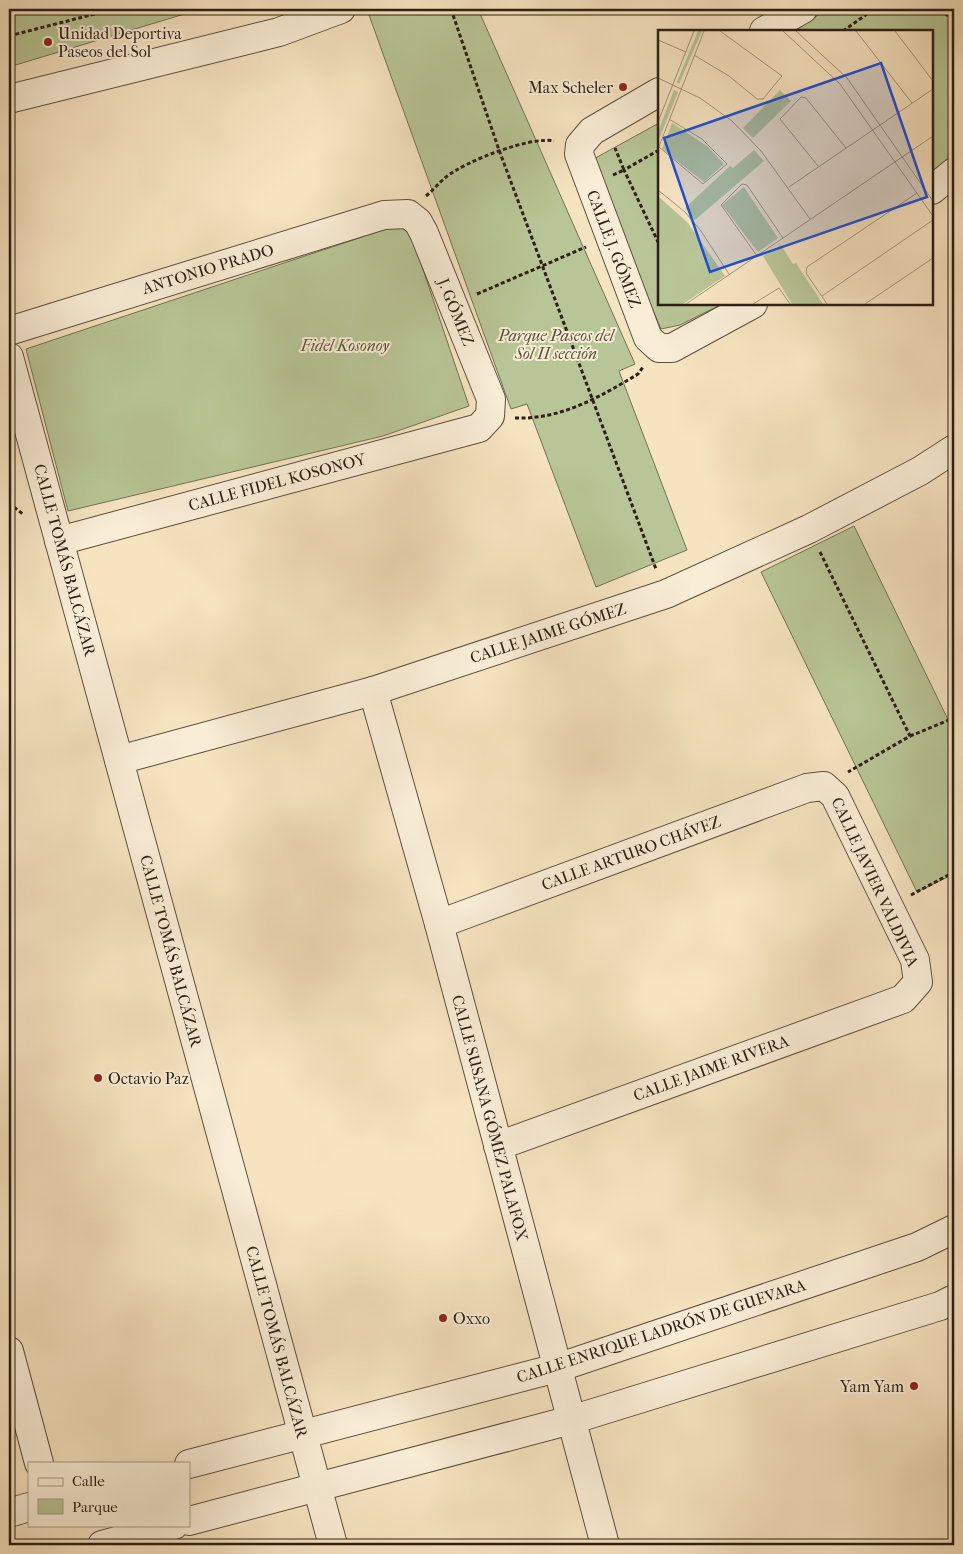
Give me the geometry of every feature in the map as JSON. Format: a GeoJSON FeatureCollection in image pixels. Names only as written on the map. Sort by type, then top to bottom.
{"type":"FeatureCollection","features":[{"type":"Feature","properties":{"kind":"street"},"geometry":{"type":"LineString","coordinates":[[9,99],[279,32],[341,9]]}},
{"type":"Feature","properties":{"kind":"street"},"geometry":{"type":"LineString","coordinates":[[766,30],[803,9]]}},
{"type":"Feature","properties":{"kind":"street"},"geometry":{"type":"LineString","coordinates":[[580,145],[592,131],[658,93]]}},
{"type":"Feature","properties":{"kind":"street","name":"CALLE J. GÓMEZ"},"geometry":{"type":"LineString","coordinates":[[580,145],[581,162],[648,338],[659,348]]}},
{"type":"Feature","properties":{"kind":"street"},"geometry":{"type":"LineString","coordinates":[[933,189],[954,172]]}},
{"type":"Feature","properties":{"kind":"street","name":"J. GÓMEZ"},"geometry":{"type":"LineString","coordinates":[[408,214],[418,222],[424,233],[491,399],[490,416]]}},
{"type":"Feature","properties":{"kind":"street","name":"ANTONIO PRADO"},"geometry":{"type":"LineString","coordinates":[[9,331],[384,215],[408,214]]}},
{"type":"Feature","properties":{"kind":"street"},"geometry":{"type":"LineString","coordinates":[[659,348],[672,348],[751,305]]}},
{"type":"Feature","properties":{"kind":"street","name":"CALLE TOMÁS BALCÁZAR"},"geometry":{"type":"LineString","coordinates":[[9,357],[332,1545]]}},
{"type":"Feature","properties":{"kind":"street","name":"CALLE FIDEL KOSONOY"},"geometry":{"type":"LineString","coordinates":[[59,541],[479,428],[490,416]]}},
{"type":"Feature","properties":{"kind":"street","name":"CALLE JAIME GÓMEZ"},"geometry":{"type":"LineString","coordinates":[[120,760],[373,691],[666,594],[809,529],[920,470],[954,449]]}},
{"type":"Feature","properties":{"kind":"street","name":"CALLE SUSANA GÓMEZ PALAFOX"},"geometry":{"type":"LineString","coordinates":[[373,691],[439,924],[605,1545]]}},
{"type":"Feature","properties":{"kind":"street","name":"CALLE ARTURO CHÁVEZ"},"geometry":{"type":"LineString","coordinates":[[439,924],[808,788],[824,786]]}},
{"type":"Feature","properties":{"kind":"street","name":"CALLE JAVIER VALDIVIA"},"geometry":{"type":"LineString","coordinates":[[824,786],[835,796],[915,960],[918,982]]}},
{"type":"Feature","properties":{"kind":"street","name":"CALLE JAIME RIVERA"},"geometry":{"type":"LineString","coordinates":[[498,1146],[903,999],[918,982]]}},
{"type":"Feature","properties":{"kind":"street","name":"CALLE ENRIQUE LADRÓN DE GUEVARA"},"geometry":{"type":"LineString","coordinates":[[190,1464],[557,1368],[917,1247],[954,1229]]}},
{"type":"Feature","properties":{"kind":"street"},"geometry":{"type":"LineString","coordinates":[[190,1521],[571,1420],[940,1306],[954,1299]]}},
{"type":"Feature","properties":{"kind":"street"},"geometry":{"type":"LineString","coordinates":[[9,1350],[39,1462]]}},
{"type":"Feature","properties":{"kind":"street"},"geometry":{"type":"LineString","coordinates":[[9,1513],[28,1508]]}},
{"type":"Feature","properties":{"kind":"street"},"geometry":{"type":"LineString","coordinates":[[102,1545],[170,1526]]}},
{"type":"Feature","properties":{"kind":"path"},"geometry":{"type":"LineString","coordinates":[[9,36],[114,9]]}},
{"type":"Feature","properties":{"kind":"path"},"geometry":{"type":"LineString","coordinates":[[451,9],[499,150],[666,594]]}},
{"type":"Feature","properties":{"kind":"path"},"geometry":{"type":"LineString","coordinates":[[844,30],[874,9]]}},
{"type":"Feature","properties":{"kind":"path"},"geometry":{"type":"LineString","coordinates":[[940,9],[954,21]]}},
{"type":"Feature","properties":{"kind":"path"},"geometry":{"type":"LineString","coordinates":[[408,214],[447,176],[499,150],[546,139],[580,145]]}},
{"type":"Feature","properties":{"kind":"path"},"geometry":{"type":"LineString","coordinates":[[658,151],[624,170],[658,242]]}},
{"type":"Feature","properties":{"kind":"path"},"geometry":{"type":"LineString","coordinates":[[452,304],[609,237]]}},
{"type":"Feature","properties":{"kind":"path"},"geometry":{"type":"LineString","coordinates":[[490,416],[536,419],[593,401],[638,374],[659,348]]}},
{"type":"Feature","properties":{"kind":"path"},"geometry":{"type":"LineString","coordinates":[[809,529],[910,736]]}},
{"type":"Feature","properties":{"kind":"path"},"geometry":{"type":"LineString","coordinates":[[824,786],[910,736],[954,718]]}},
{"type":"Feature","properties":{"kind":"path"},"geometry":{"type":"LineString","coordinates":[[888,906],[954,872]]}},
{"type":"Feature","properties":{"kind":"green space","name":"Unidad Deportiva Paseos del Sol"},"geometry":{"type":"Polygon","coordinates":[[[9,9],[201,9],[9,67],[9,9]]]}},
{"type":"Feature","properties":{"kind":"green space","name":"Parque Paseos del Sol II sección"},"geometry":{"type":"Polygon","coordinates":[[[386,9],[478,9],[635,364],[619,371],[687,550],[596,587],[527,404],[511,409],[369,15],[386,9]]]}},
{"type":"Feature","properties":{"kind":"green space"},"geometry":{"type":"Polygon","coordinates":[[[827,9],[954,9],[954,160],[933,178],[933,30],[796,30],[827,9]]]}},
{"type":"Feature","properties":{"kind":"green space"},"geometry":{"type":"Polygon","coordinates":[[[658,124],[658,305],[720,305],[680,325],[661,329],[590,161],[658,124]]]}},
{"type":"Feature","properties":{"kind":"green space","name":"Fidel Kosonoy"},"geometry":{"type":"Polygon","coordinates":[[[407,222],[469,406],[383,436],[68,511],[26,349],[407,222]]]}},
{"type":"Feature","properties":{"kind":"green space"},"geometry":{"type":"Polygon","coordinates":[[[854,526],[954,732],[954,874],[917,892],[761,572],[854,526]]]}},
{"type":"Feature","properties":{"kind":"place","name":"Unidad Deportiva Paseos del Sol"},"geometry":{"type":"Point","coordinates":[48,42]}},
{"type":"Feature","properties":{"kind":"place","name":"Max Scheler"},"geometry":{"type":"Point","coordinates":[623,87]}},
{"type":"Feature","properties":{"kind":"place","name":"Octavio Paz"},"geometry":{"type":"Point","coordinates":[98,1078]}},
{"type":"Feature","properties":{"kind":"place","name":"Oxxo"},"geometry":{"type":"Point","coordinates":[443,1318]}},
{"type":"Feature","properties":{"kind":"place","name":"Yam Yam"},"geometry":{"type":"Point","coordinates":[914,1386]}}]}
